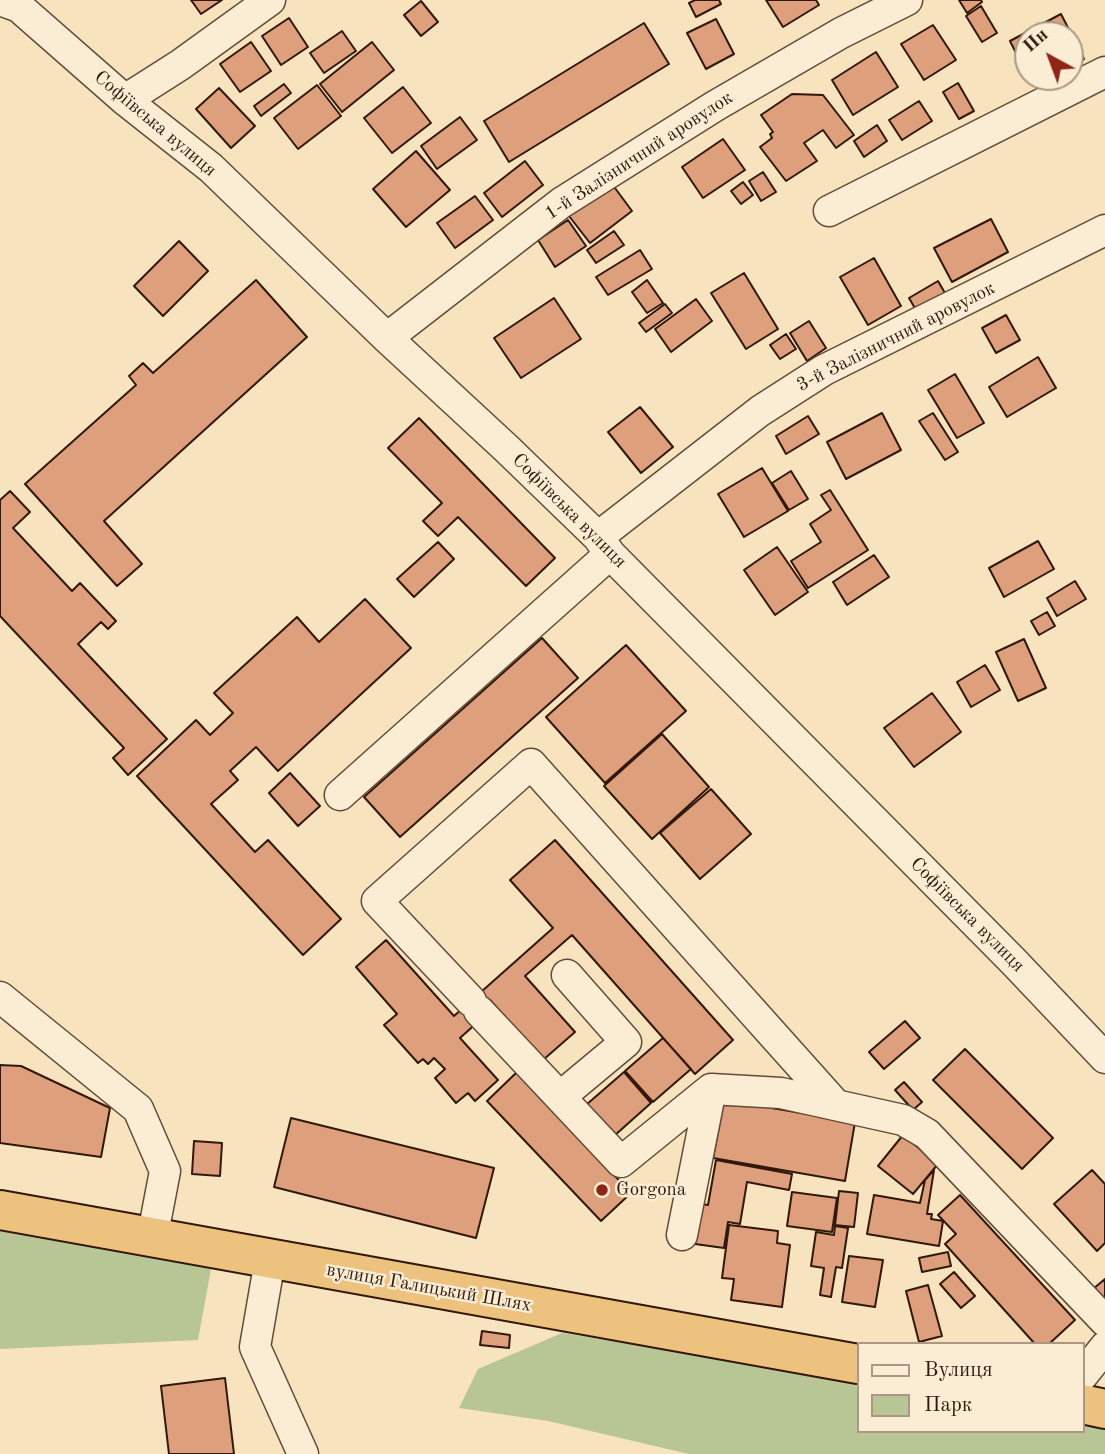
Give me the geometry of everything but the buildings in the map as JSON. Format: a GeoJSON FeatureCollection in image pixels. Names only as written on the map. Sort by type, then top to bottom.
{"type":"FeatureCollection","features":[{"type":"Feature","properties":{"kind":"highway","name":"вулиця Галицький Шлях"},"geometry":{"type":"LineString","coordinates":[[0,1210],[856,1364]]}},
{"type":"Feature","properties":{"kind":"highway"},"geometry":{"type":"LineString","coordinates":[[1084,1404],[1105,1409]]}},
{"type":"Feature","properties":{"kind":"street","name":"Софіївська вулиця"},"geometry":{"type":"LineString","coordinates":[[1,0],[19,8],[125,100],[211,168],[604,545],[1105,1058]]}},
{"type":"Feature","properties":{"kind":"street"},"geometry":{"type":"LineString","coordinates":[[125,100],[180,65],[270,0]]}},
{"type":"Feature","properties":{"kind":"street","name":"1-й Залізничний аровулок"},"geometry":{"type":"LineString","coordinates":[[387,338],[561,202],[749,86],[841,33],[907,0]]}},
{"type":"Feature","properties":{"kind":"street"},"geometry":{"type":"LineString","coordinates":[[829,211],[1105,72]]}},
{"type":"Feature","properties":{"kind":"street","name":"3-й Залізничний аровулок"},"geometry":{"type":"LineString","coordinates":[[340,796],[604,545],[760,411],[824,370],[1105,230]]}},
{"type":"Feature","properties":{"kind":"street"},"geometry":{"type":"LineString","coordinates":[[836,1105],[531,764],[377,901],[621,1162],[711,1089],[781,1093],[903,1120],[927,1133],[1105,1321]]}},
{"type":"Feature","properties":{"kind":"street"},"geometry":{"type":"LineString","coordinates":[[560,1097],[626,1042],[567,975]]}},
{"type":"Feature","properties":{"kind":"street"},"geometry":{"type":"LineString","coordinates":[[0,997],[138,1109],[165,1171],[152,1238]]}},
{"type":"Feature","properties":{"kind":"street"},"geometry":{"type":"LineString","coordinates":[[682,1235],[711,1089]]}},
{"type":"Feature","properties":{"kind":"street"},"geometry":{"type":"LineString","coordinates":[[270,1260],[255,1347],[303,1454]]}},
{"type":"Feature","properties":{"kind":"street"},"geometry":{"type":"LineString","coordinates":[[1084,1373],[1105,1346]]}},
{"type":"Feature","properties":{"kind":"green space"},"geometry":{"type":"Polygon","coordinates":[[[0,1225],[211,1269],[198,1340],[0,1349],[0,1225]]]}},
{"type":"Feature","properties":{"kind":"green space"},"geometry":{"type":"Polygon","coordinates":[[[562,1333],[856,1380],[856,1433],[1084,1433],[1084,1415],[1105,1419],[1105,1454],[689,1454],[548,1421],[459,1408],[478,1369],[562,1333]]]}},
{"type":"Feature","properties":{"kind":"place","name":"Gorgona"},"geometry":{"type":"Point","coordinates":[602,1190]}}]}
